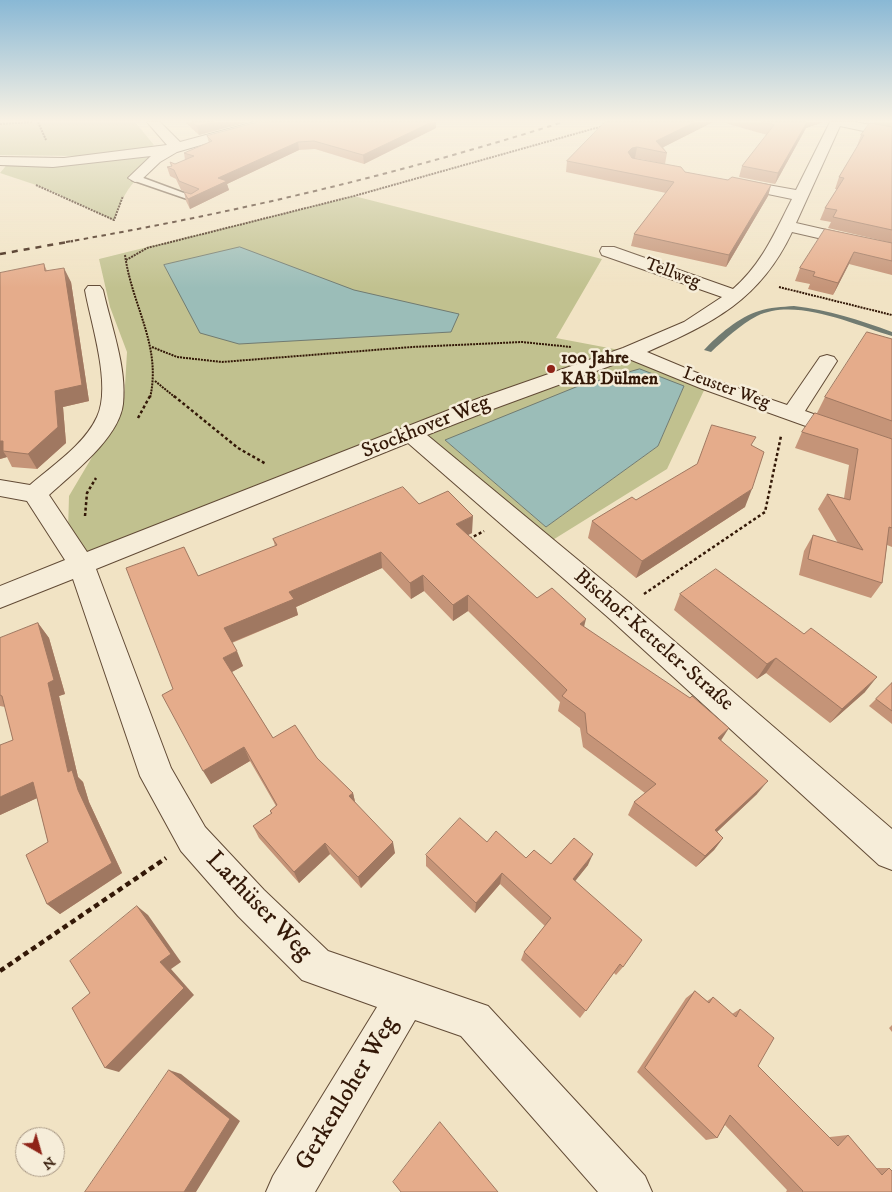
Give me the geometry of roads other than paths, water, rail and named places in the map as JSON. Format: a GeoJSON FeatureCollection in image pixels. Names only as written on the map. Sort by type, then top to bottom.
{"type":"FeatureCollection","features":[{"type":"Feature","properties":{"kind":"street","name":"Stockhover Weg"},"geometry":{"type":"LineString","coordinates":[[0,597],[485,404],[621,355],[691,326],[736,296],[753,281],[772,256],[810,178]]}},
{"type":"Feature","properties":{"kind":"street"},"geometry":{"type":"LineString","coordinates":[[723,181],[801,196]]}},
{"type":"Feature","properties":{"kind":"street"},"geometry":{"type":"LineString","coordinates":[[788,226],[892,250]]}},
{"type":"Feature","properties":{"kind":"street","name":"Tellweg"},"geometry":{"type":"LineString","coordinates":[[608,251],[736,296]]}},
{"type":"Feature","properties":{"kind":"street"},"geometry":{"type":"LineString","coordinates":[[0,488],[35,494],[86,447],[101,428],[112,406],[112,388],[94,290]]}},
{"type":"Feature","properties":{"kind":"street","name":"Leuster Weg"},"geometry":{"type":"LineString","coordinates":[[621,355],[790,412],[892,450]]}},
{"type":"Feature","properties":{"kind":"street","name":"Leuster Weg"},"geometry":{"type":"LineString","coordinates":[[790,412],[827,361]]}},
{"type":"Feature","properties":{"kind":"street","name":"Bischof-Ketteler-Straße"},"geometry":{"type":"LineString","coordinates":[[411,434],[620,611],[892,852]]}},
{"type":"Feature","properties":{"kind":"street","name":"Larhüser Weg"},"geometry":{"type":"LineString","coordinates":[[35,494],[81,564],[157,776],[193,839],[251,903],[316,966],[474,1020],[629,1192]]}},
{"type":"Feature","properties":{"kind":"street","name":"Gerkenloher Weg"},"geometry":{"type":"LineString","coordinates":[[289,1192],[406,996]]}},
{"type":"Feature","properties":{"kind":"lane"},"geometry":{"type":"LineString","coordinates":[[135,178],[196,198]]}},
{"type":"Feature","properties":{"kind":"water"},"geometry":{"type":"Polygon","coordinates":[[[240,247],[354,290],[459,314],[451,332],[239,344],[200,333],[164,265],[240,247]]]}},
{"type":"Feature","properties":{"kind":"water"},"geometry":{"type":"Polygon","coordinates":[[[640,369],[684,386],[658,446],[546,527],[445,440],[576,387],[640,369]]]}},
{"type":"Feature","properties":{"kind":"waterway"},"geometry":{"type":"LineString","coordinates":[[708,350],[748,318],[761,312],[778,309],[794,308],[828,313],[892,334]]}},
{"type":"Feature","properties":{"kind":"railway"},"geometry":{"type":"LineString","coordinates":[[66,242],[254,205],[368,178]]}},
{"type":"Feature","properties":{"kind":"railway"},"geometry":{"type":"LineString","coordinates":[[0,254],[73,241]]}},
{"type":"Feature","properties":{"kind":"place","name":"100 Jahre KAB Dülmen"},"geometry":{"type":"Point","coordinates":[551,369]}}]}
